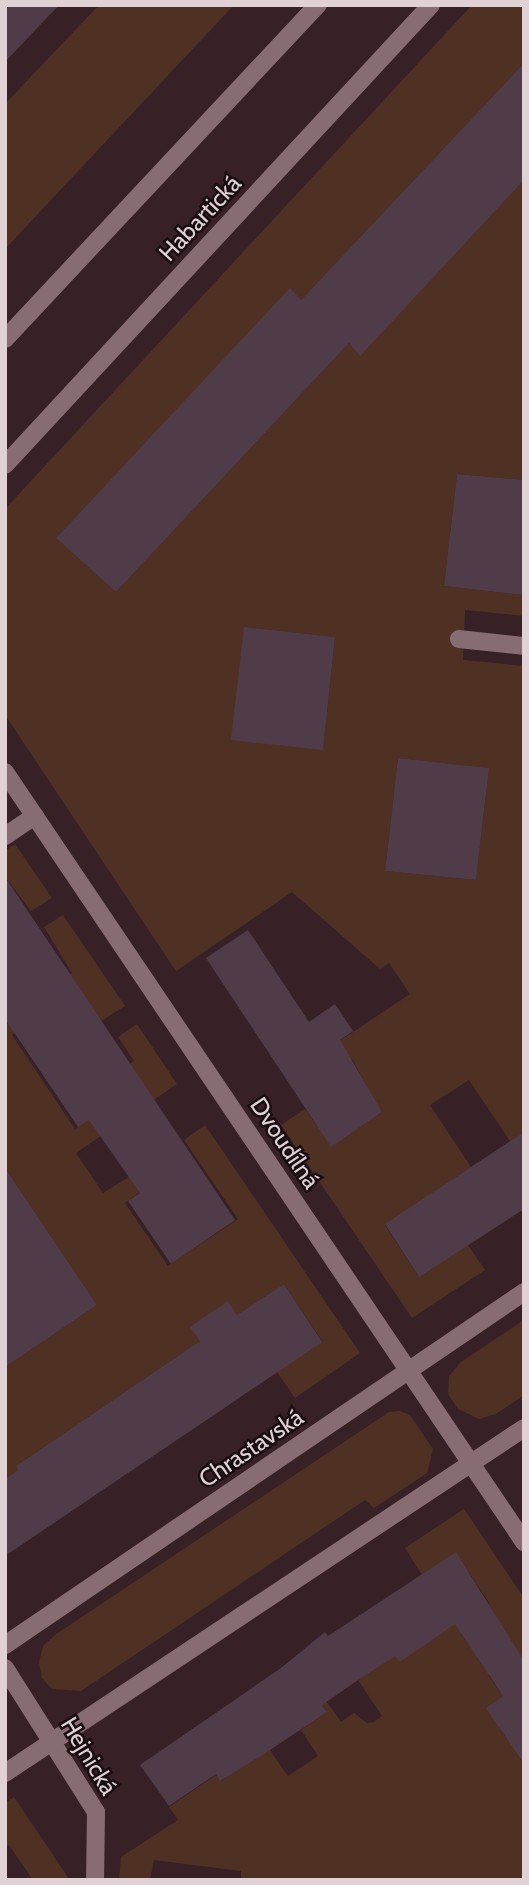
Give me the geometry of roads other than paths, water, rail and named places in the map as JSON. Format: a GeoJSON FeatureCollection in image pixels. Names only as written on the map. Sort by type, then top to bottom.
{"type":"FeatureCollection","features":[{"type":"Feature","properties":{"kind":"street"},"geometry":{"type":"LineString","coordinates":[[5,339],[318,5]]}},
{"type":"Feature","properties":{"kind":"street","name":"Habartická"},"geometry":{"type":"LineString","coordinates":[[5,465],[431,5]]}},
{"type":"Feature","properties":{"kind":"street"},"geometry":{"type":"LineString","coordinates":[[460,639],[524,646]]}},
{"type":"Feature","properties":{"kind":"street","name":"Dvoudílná"},"geometry":{"type":"LineString","coordinates":[[5,772],[524,1542]]}},
{"type":"Feature","properties":{"kind":"street"},"geometry":{"type":"LineString","coordinates":[[5,836],[35,816]]}},
{"type":"Feature","properties":{"kind":"street","name":"Chrastavská"},"geometry":{"type":"LineString","coordinates":[[5,1645],[524,1292]]}},
{"type":"Feature","properties":{"kind":"street"},"geometry":{"type":"LineString","coordinates":[[5,1773],[524,1428]]}},
{"type":"Feature","properties":{"kind":"street","name":"Hejnická"},"geometry":{"type":"LineString","coordinates":[[5,1668],[96,1812],[95,1880]]}}]}
